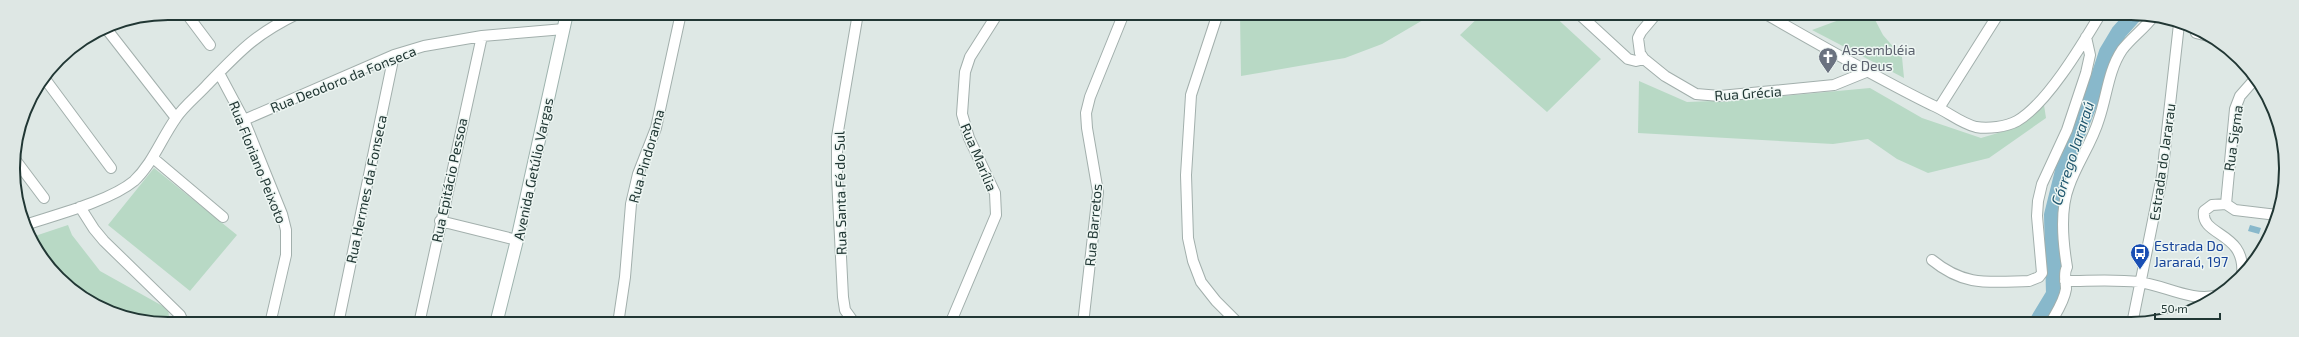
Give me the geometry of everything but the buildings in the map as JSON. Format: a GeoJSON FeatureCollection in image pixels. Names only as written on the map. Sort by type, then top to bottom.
{"type":"FeatureCollection","features":[{"type":"Feature","properties":{"kind":"street"},"geometry":{"type":"LineString","coordinates":[[191,20],[210,45]]}},
{"type":"Feature","properties":{"kind":"street"},"geometry":{"type":"LineString","coordinates":[[30,223],[80,207],[118,191],[134,181],[153,158],[176,118],[244,46],[261,33],[286,20]]}},
{"type":"Feature","properties":{"kind":"street","name":"Avenida Getúlio Vargas"},"geometry":{"type":"LineString","coordinates":[[498,317],[518,240],[566,20]]}},
{"type":"Feature","properties":{"kind":"street","name":"Rua Pindorama"},"geometry":{"type":"LineString","coordinates":[[619,317],[631,204],[640,167],[656,128],[679,20]]}},
{"type":"Feature","properties":{"kind":"street","name":"Rua Santa Fé do Sul"},"geometry":{"type":"LineString","coordinates":[[850,317],[845,310],[842,297],[837,153],[843,98],[857,20]]}},
{"type":"Feature","properties":{"kind":"street","name":"Rua Marília"},"geometry":{"type":"LineString","coordinates":[[953,317],[996,215],[995,193],[969,138],[962,114],[965,72],[970,57],[994,20]]}},
{"type":"Feature","properties":{"kind":"street","name":"Rua Barretos"},"geometry":{"type":"LineString","coordinates":[[1084,317],[1098,192],[1087,128],[1086,113],[1090,97],[1121,20]]}},
{"type":"Feature","properties":{"kind":"street"},"geometry":{"type":"LineString","coordinates":[[1215,20],[1191,95],[1186,175],[1188,238],[1193,261],[1201,282],[1216,301],[1233,317]]}},
{"type":"Feature","properties":{"kind":"street"},"geometry":{"type":"LineString","coordinates":[[1586,20],[1628,59],[1636,61],[1644,59],[1638,46],[1638,38],[1651,20]]}},
{"type":"Feature","properties":{"kind":"street"},"geometry":{"type":"LineString","coordinates":[[1776,20],[1866,72],[1976,127],[2005,125],[2017,121],[2035,106],[2045,95],[2097,20]]}},
{"type":"Feature","properties":{"kind":"street"},"geometry":{"type":"LineString","coordinates":[[1939,108],[1995,20]]}},
{"type":"Feature","properties":{"kind":"street"},"geometry":{"type":"LineString","coordinates":[[2054,317],[2064,297],[2064,271],[2067,267],[2064,239],[2065,204],[2069,186],[2098,125],[2108,82],[2120,54],[2149,21]]}},
{"type":"Feature","properties":{"kind":"street","name":"Estrada do Jararau"},"geometry":{"type":"LineString","coordinates":[[2134,317],[2142,282],[2162,176],[2179,28]]}},
{"type":"Feature","properties":{"kind":"street","name":"Rua Deodoro da Fonseca"},"geometry":{"type":"LineString","coordinates":[[244,120],[394,55],[424,46],[482,36],[564,29]]}},
{"type":"Feature","properties":{"kind":"street"},"geometry":{"type":"LineString","coordinates":[[110,32],[176,118]]}},
{"type":"Feature","properties":{"kind":"street","name":"Rua Epitácio Pessoa"},"geometry":{"type":"LineString","coordinates":[[421,317],[440,221],[482,36]]}},
{"type":"Feature","properties":{"kind":"street"},"geometry":{"type":"LineString","coordinates":[[1932,260],[1946,272],[1966,279],[1987,282],[2029,281],[2039,277],[2042,273],[2037,216],[2038,200],[2042,184],[2067,130],[2084,79],[2090,55],[2086,37]]}},
{"type":"Feature","properties":{"kind":"street","name":"Rua Hermes da Fonseca"},"geometry":{"type":"LineString","coordinates":[[339,317],[394,55]]}},
{"type":"Feature","properties":{"kind":"street","name":"Rua Grécia"},"geometry":{"type":"LineString","coordinates":[[1644,59],[1686,89],[1707,96],[1834,85],[1866,72]]}},
{"type":"Feature","properties":{"kind":"street","name":"Rua Floriano Peixoto"},"geometry":{"type":"LineString","coordinates":[[219,73],[244,120],[282,214],[286,230],[286,254],[272,317]]}},
{"type":"Feature","properties":{"kind":"street"},"geometry":{"type":"LineString","coordinates":[[48,83],[111,168]]}},
{"type":"Feature","properties":{"kind":"street","name":"Rua Sigma"},"geometry":{"type":"LineString","coordinates":[[2226,204],[2234,109],[2240,96],[2252,83]]}},
{"type":"Feature","properties":{"kind":"street"},"geometry":{"type":"LineString","coordinates":[[153,158],[223,217]]}},
{"type":"Feature","properties":{"kind":"street"},"geometry":{"type":"LineString","coordinates":[[20,166],[44,198]]}},
{"type":"Feature","properties":{"kind":"street"},"geometry":{"type":"LineString","coordinates":[[2243,265],[2239,250],[2206,224],[2203,217],[2206,208],[2212,205],[2226,204],[2236,210],[2272,214]]}},
{"type":"Feature","properties":{"kind":"street"},"geometry":{"type":"LineString","coordinates":[[80,207],[94,229],[104,241],[181,317]]}},
{"type":"Feature","properties":{"kind":"street"},"geometry":{"type":"LineString","coordinates":[[440,221],[518,240]]}},
{"type":"Feature","properties":{"kind":"street"},"geometry":{"type":"LineString","coordinates":[[2065,282],[2124,280],[2142,282],[2206,296]]}},
{"type":"Feature","properties":{"kind":"green space"},"geometry":{"type":"Polygon","coordinates":[[[1240,20],[1423,20],[1382,44],[1345,58],[1241,76],[1240,20]]]}},
{"type":"Feature","properties":{"kind":"green space"},"geometry":{"type":"Polygon","coordinates":[[[1476,20],[1559,20],[1601,59],[1547,112],[1460,35],[1476,20]]]}},
{"type":"Feature","properties":{"kind":"green space"},"geometry":{"type":"Polygon","coordinates":[[[1839,20],[1875,20],[1883,35],[1902,57],[1904,78],[1812,30],[1839,20]]]}},
{"type":"Feature","properties":{"kind":"green space"},"geometry":{"type":"Polygon","coordinates":[[[1639,81],[1687,102],[1739,100],[1870,88],[1922,118],[1981,138],[2015,128],[2044,105],[2046,118],[1989,158],[1928,173],[1897,159],[1868,139],[1833,144],[1638,133],[1639,81]]]}},
{"type":"Feature","properties":{"kind":"green space"},"geometry":{"type":"Polygon","coordinates":[[[154,168],[237,235],[190,291],[108,225],[154,168]]]}},
{"type":"Feature","properties":{"kind":"green space"},"geometry":{"type":"Polygon","coordinates":[[[68,225],[72,235],[100,271],[168,309],[169,317],[149,316],[130,312],[112,306],[94,297],[63,274],[45,251],[36,236],[68,225]]]}},
{"type":"Feature","properties":{"kind":"water"},"geometry":{"type":"Polygon","coordinates":[[[2250,225],[2261,228],[2259,234],[2248,231],[2250,225]]]}},
{"type":"Feature","properties":{"kind":"waterway","name":"Córrego Jararaú"},"geometry":{"type":"LineString","coordinates":[[2040,317],[2054,294],[2052,215],[2064,167],[2092,97],[2107,52],[2119,32],[2130,20]]}},
{"type":"Feature","properties":{"kind":"place","name":"Assembléia de Deus"},"geometry":{"type":"Point","coordinates":[1828,74]}},
{"type":"Feature","properties":{"kind":"place","name":"Estrada Do Jararaú, 197"},"geometry":{"type":"Point","coordinates":[2140,270]}}]}
